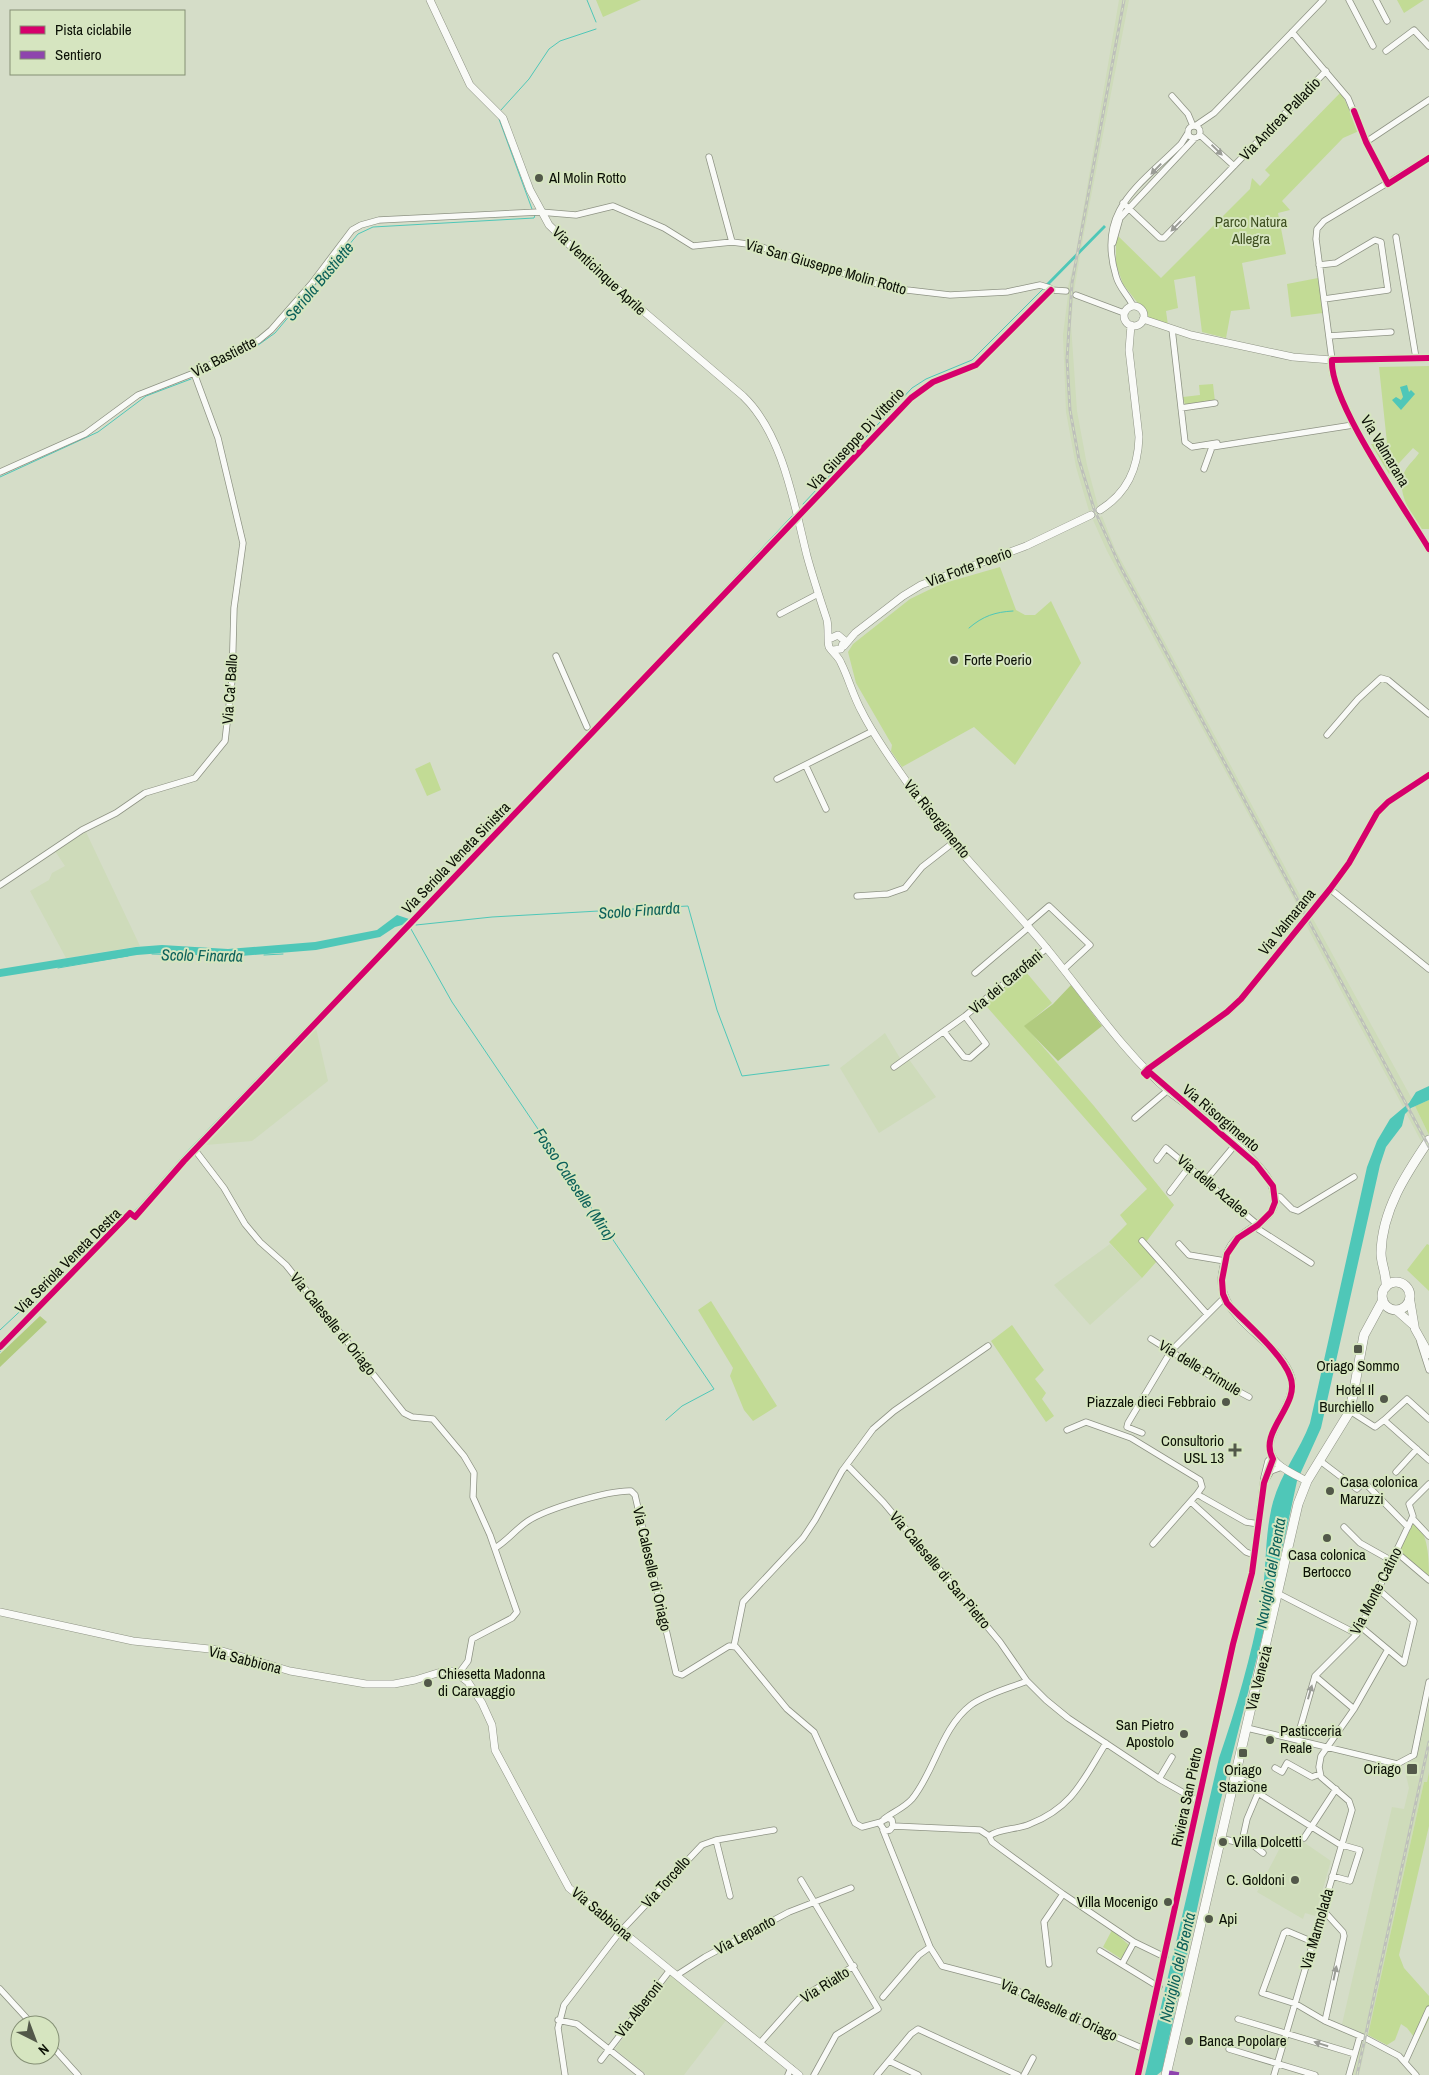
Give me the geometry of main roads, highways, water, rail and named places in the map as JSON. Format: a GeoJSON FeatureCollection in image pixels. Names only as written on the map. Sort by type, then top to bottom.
{"type":"FeatureCollection","features":[{"type":"Feature","properties":{"kind":"main road"},"geometry":{"type":"LineString","coordinates":[[1428,1141],[1406,1174],[1394,1197],[1382,1245],[1386,1287],[1383,1300],[1386,1307],[1408,1318],[1429,1354]]}},
{"type":"Feature","properties":{"kind":"main road"},"geometry":{"type":"LineString","coordinates":[[1384,1266],[1398,1282],[1408,1288],[1417,1332]]}},
{"type":"Feature","properties":{"kind":"main road"},"geometry":{"type":"LineString","coordinates":[[1386,1287],[1398,1282]]}},
{"type":"Feature","properties":{"kind":"main road","name":"Via Venezia"},"geometry":{"type":"LineString","coordinates":[[1166,2075],[1219,1838],[1279,1594],[1304,1479],[1319,1460],[1350,1411],[1366,1330],[1383,1300]]}},
{"type":"Feature","properties":{"kind":"main road"},"geometry":{"type":"LineString","coordinates":[[1395,1310],[1405,1307],[1410,1300]]}},
{"type":"Feature","properties":{"kind":"main road","name":"Via Venezia"},"geometry":{"type":"LineString","coordinates":[[1362,1352],[1376,1322],[1384,1313],[1395,1310]]}},
{"type":"Feature","properties":{"kind":"water"},"geometry":{"type":"Polygon","coordinates":[[[1104,225],[1106,227],[1049,285],[1046,284],[1104,225]]]}},
{"type":"Feature","properties":{"kind":"water"},"geometry":{"type":"Polygon","coordinates":[[[1407,385],[1409,392],[1411,390],[1415,394],[1401,410],[1392,400],[1396,397],[1401,400],[1403,397],[1400,387],[1407,385]]]}},
{"type":"Feature","properties":{"kind":"water"},"geometry":{"type":"Polygon","coordinates":[[[397,915],[409,919],[380,937],[316,950],[228,957],[162,953],[137,955],[0,977],[0,969],[136,947],[162,945],[228,949],[315,942],[377,930],[397,915]]]}},
{"type":"Feature","properties":{"kind":"water","name":"Naviglio del Brenta"},"geometry":{"type":"Polygon","coordinates":[[[1429,1086],[1429,1100],[1411,1108],[1405,1114],[1402,1126],[1386,1147],[1380,1165],[1321,1428],[1297,1481],[1271,1602],[1220,1803],[1162,2071],[1157,2075],[1145,2075],[1219,1758],[1253,1644],[1263,1591],[1268,1527],[1273,1502],[1276,1491],[1310,1423],[1367,1167],[1377,1141],[1390,1119],[1409,1103],[1416,1092],[1429,1086]]]}},
{"type":"Feature","properties":{"kind":"waterway"},"geometry":{"type":"LineString","coordinates":[[587,0],[596,22]]}},
{"type":"Feature","properties":{"kind":"waterway"},"geometry":{"type":"LineString","coordinates":[[501,110],[529,79],[549,49],[560,41],[596,29]]}},
{"type":"Feature","properties":{"kind":"waterway"},"geometry":{"type":"LineString","coordinates":[[499,119],[532,209]]}},
{"type":"Feature","properties":{"kind":"waterway","name":"Seriola Bastiette"},"geometry":{"type":"LineString","coordinates":[[201,373],[254,348],[275,333],[358,234],[373,227],[534,218],[535,215]]}},
{"type":"Feature","properties":{"kind":"waterway"},"geometry":{"type":"LineString","coordinates":[[803,504],[912,388],[926,379],[972,360],[1043,289]]}},
{"type":"Feature","properties":{"kind":"waterway","name":"Seriola Bastiette"},"geometry":{"type":"LineString","coordinates":[[0,477],[98,432],[146,396],[191,379]]}},
{"type":"Feature","properties":{"kind":"waterway"},"geometry":{"type":"LineString","coordinates":[[596,725],[792,516]]}},
{"type":"Feature","properties":{"kind":"waterway"},"geometry":{"type":"LineString","coordinates":[[969,628],[989,615],[1013,611]]}},
{"type":"Feature","properties":{"kind":"waterway"},"geometry":{"type":"LineString","coordinates":[[133,1213],[183,1156],[589,731]]}},
{"type":"Feature","properties":{"kind":"waterway","name":"Scolo Finarda"},"geometry":{"type":"LineString","coordinates":[[416,925],[492,917],[688,906],[717,1010],[742,1076],[829,1065]]}},
{"type":"Feature","properties":{"kind":"waterway","name":"Fosso Caleselle (Mira)"},"geometry":{"type":"LineString","coordinates":[[411,929],[452,1002],[714,1389],[682,1406],[666,1420]]}},
{"type":"Feature","properties":{"kind":"waterway","name":"Scolo Finarda"},"geometry":{"type":"LineString","coordinates":[[152,954],[193,955]]}},
{"type":"Feature","properties":{"kind":"waterway","name":"Scolo Finarda"},"geometry":{"type":"LineString","coordinates":[[264,955],[283,954]]}},
{"type":"Feature","properties":{"kind":"waterway","name":"Scolo Finarda"},"geometry":{"type":"LineString","coordinates":[[58,968],[128,956]]}},
{"type":"Feature","properties":{"kind":"waterway"},"geometry":{"type":"LineString","coordinates":[[0,1352],[129,1218]]}},
{"type":"Feature","properties":{"kind":"waterway"},"geometry":{"type":"LineString","coordinates":[[0,1330],[31,1301],[36,1302]]}},
{"type":"Feature","properties":{"kind":"railway"},"geometry":{"type":"LineString","coordinates":[[1124,0],[1072,283],[1067,359],[1070,410],[1079,460],[1094,509],[1120,566],[1429,1147]]}},
{"type":"Feature","properties":{"kind":"railway"},"geometry":{"type":"LineString","coordinates":[[1357,2075],[1429,1742]]}},
{"type":"Feature","properties":{"kind":"place","name":"Al Molin Rotto"},"geometry":{"type":"Point","coordinates":[539,178]}},
{"type":"Feature","properties":{"kind":"place","name":"Forte Poerio"},"geometry":{"type":"Point","coordinates":[954,660]}},
{"type":"Feature","properties":{"kind":"place","name":"Oriago Sommo"},"geometry":{"type":"Point","coordinates":[1358,1349]}},
{"type":"Feature","properties":{"kind":"place","name":"Hotel Il Burchiello"},"geometry":{"type":"Point","coordinates":[1384,1399]}},
{"type":"Feature","properties":{"kind":"place","name":"Piazzale dieci Febbraio"},"geometry":{"type":"Point","coordinates":[1226,1402]}},
{"type":"Feature","properties":{"kind":"place","name":"Consultorio USL 13"},"geometry":{"type":"Point","coordinates":[1235,1450]}},
{"type":"Feature","properties":{"kind":"place","name":"Casa colonica Maruzzi"},"geometry":{"type":"Point","coordinates":[1330,1491]}},
{"type":"Feature","properties":{"kind":"place","name":"Casa colonica Bertocco"},"geometry":{"type":"Point","coordinates":[1327,1538]}},
{"type":"Feature","properties":{"kind":"place","name":"Chiesetta Madonna di Caravaggio"},"geometry":{"type":"Point","coordinates":[428,1683]}},
{"type":"Feature","properties":{"kind":"place","name":"San Pietro Apostolo"},"geometry":{"type":"Point","coordinates":[1184,1734]}},
{"type":"Feature","properties":{"kind":"place","name":"Pasticceria Reale"},"geometry":{"type":"Point","coordinates":[1270,1740]}},
{"type":"Feature","properties":{"kind":"place","name":"Oriago Stazione"},"geometry":{"type":"Point","coordinates":[1243,1753]}},
{"type":"Feature","properties":{"kind":"place","name":"Oriago"},"geometry":{"type":"Point","coordinates":[1412,1769]}},
{"type":"Feature","properties":{"kind":"place","name":"Villa Dolcetti"},"geometry":{"type":"Point","coordinates":[1223,1842]}},
{"type":"Feature","properties":{"kind":"place","name":"C. Goldoni"},"geometry":{"type":"Point","coordinates":[1295,1880]}},
{"type":"Feature","properties":{"kind":"place","name":"Villa Mocenigo"},"geometry":{"type":"Point","coordinates":[1168,1902]}},
{"type":"Feature","properties":{"kind":"place","name":"Api"},"geometry":{"type":"Point","coordinates":[1209,1919]}},
{"type":"Feature","properties":{"kind":"place","name":"Banca Popolare"},"geometry":{"type":"Point","coordinates":[1189,2041]}},
{"type":"Feature","properties":{"kind":"park label","name":"Parco Natura Allegra"},"geometry":{"type":"Point","coordinates":[1251,230]}}]}
